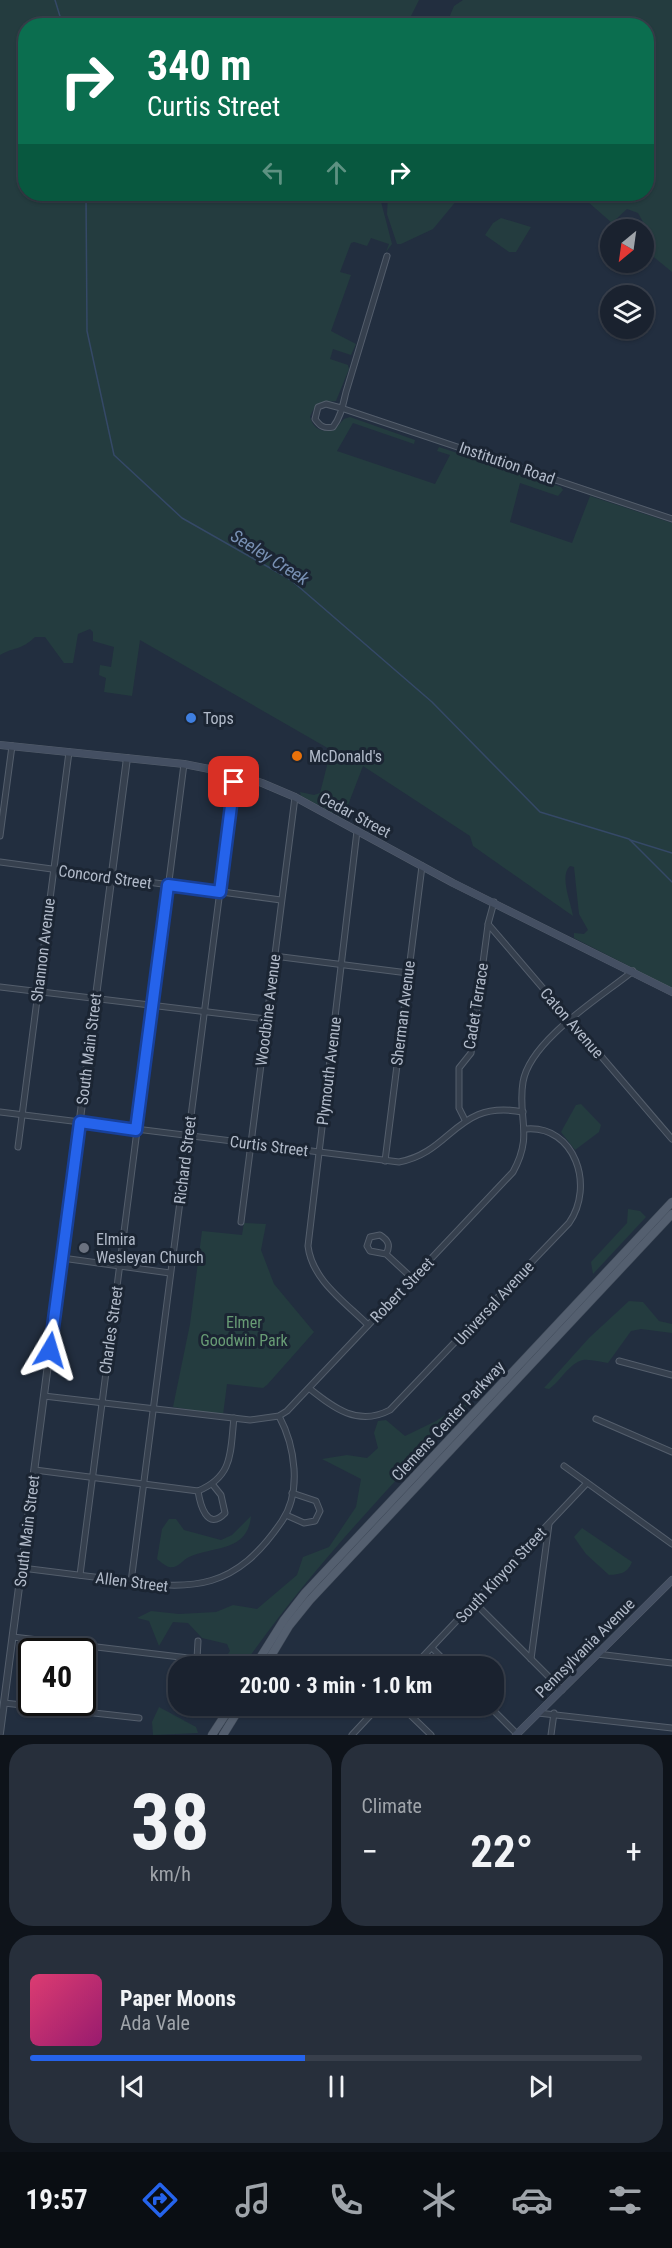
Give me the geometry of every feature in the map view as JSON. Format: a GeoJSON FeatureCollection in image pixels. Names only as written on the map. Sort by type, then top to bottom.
{"type":"FeatureCollection","features":[{"type":"Feature","properties":{"kind":"main road","name":"Cedar Street"},"geometry":{"type":"LineString","coordinates":[[0,745],[184,764],[235,774],[295,797],[422,866],[672,992]]}},
{"type":"Feature","properties":{"kind":"main road","name":"Clemens Center Parkway"},"geometry":{"type":"LineString","coordinates":[[261,1656],[284,1620],[305,1593],[672,1202]]}},
{"type":"Feature","properties":{"kind":"main road","name":"Clemens Center Parkway"},"geometry":{"type":"LineString","coordinates":[[271,1656],[289,1626],[310,1600],[672,1214]]}},
{"type":"Feature","properties":{"kind":"main road","name":"Pennsylvania Avenue"},"geometry":{"type":"LineString","coordinates":[[517,1735],[672,1580]]}},
{"type":"Feature","properties":{"kind":"main road"},"geometry":{"type":"LineString","coordinates":[[212,1735],[224,1716]]}},
{"type":"Feature","properties":{"kind":"main road"},"geometry":{"type":"LineString","coordinates":[[223,1735],[235,1716]]}},
{"type":"Feature","properties":{"kind":"street","name":"Institution Road"},"geometry":{"type":"LineString","coordinates":[[387,256],[341,408],[333,427],[326,428],[315,419],[318,407],[326,404],[341,408],[672,519]]}},
{"type":"Feature","properties":{"kind":"street"},"geometry":{"type":"LineString","coordinates":[[0,836],[12,746]]}},
{"type":"Feature","properties":{"kind":"street","name":"Shannon Avenue"},"geometry":{"type":"LineString","coordinates":[[18,1148],[69,752]]}},
{"type":"Feature","properties":{"kind":"street","name":"South Main Street"},"geometry":{"type":"LineString","coordinates":[[0,1733],[127,758]]}},
{"type":"Feature","properties":{"kind":"street","name":"Charles Street"},"geometry":{"type":"LineString","coordinates":[[80,1575],[184,764]]}},
{"type":"Feature","properties":{"kind":"street","name":"Richard Street"},"geometry":{"type":"LineString","coordinates":[[131,1582],[235,774]]}},
{"type":"Feature","properties":{"kind":"street","name":"Woodbine Avenue"},"geometry":{"type":"LineString","coordinates":[[241,1222],[295,797]]}},
{"type":"Feature","properties":{"kind":"street","name":"Plymouth Avenue"},"geometry":{"type":"LineString","coordinates":[[357,831],[308,1233],[310,1258],[318,1274],[368,1325]]}},
{"type":"Feature","properties":{"kind":"street","name":"Concord Street"},"geometry":{"type":"LineString","coordinates":[[0,862],[281,900]]}},
{"type":"Feature","properties":{"kind":"street","name":"Sherman Avenue"},"geometry":{"type":"LineString","coordinates":[[385,1161],[422,866]]}},
{"type":"Feature","properties":{"kind":"street"},"geometry":{"type":"LineString","coordinates":[[488,924],[494,902]]}},
{"type":"Feature","properties":{"kind":"street","name":"Caton Avenue"},"geometry":{"type":"LineString","coordinates":[[488,924],[672,1139]]}},
{"type":"Feature","properties":{"kind":"street","name":"Cadet Terrace"},"geometry":{"type":"LineString","coordinates":[[465,1120],[459,1108],[459,1068],[471,1053],[488,924]]}},
{"type":"Feature","properties":{"kind":"street"},"geometry":{"type":"LineString","coordinates":[[274,956],[408,973]]}},
{"type":"Feature","properties":{"kind":"street","name":"Robert Street"},"geometry":{"type":"LineString","coordinates":[[279,1416],[310,1389],[513,1172],[520,1160],[526,1129],[523,1112],[523,1080],[533,1058],[570,1021],[633,971]]}},
{"type":"Feature","properties":{"kind":"street"},"geometry":{"type":"LineString","coordinates":[[0,987],[204,1014],[266,1019]]}},
{"type":"Feature","properties":{"kind":"street","name":"Curtis Street"},"geometry":{"type":"LineString","coordinates":[[0,1112],[399,1162],[424,1155],[465,1120],[491,1110],[523,1112]]}},
{"type":"Feature","properties":{"kind":"street","name":"Universal Avenue"},"geometry":{"type":"LineString","coordinates":[[310,1389],[336,1410],[352,1416],[374,1416],[390,1410],[569,1223],[581,1200],[580,1169],[572,1153],[559,1140],[543,1132],[526,1129]]}},
{"type":"Feature","properties":{"kind":"street"},"geometry":{"type":"LineString","coordinates":[[386,1254],[413,1279]]}},
{"type":"Feature","properties":{"kind":"street"},"geometry":{"type":"LineString","coordinates":[[62,1258],[170,1273]]}},
{"type":"Feature","properties":{"kind":"street"},"geometry":{"type":"LineString","coordinates":[[619,1361],[672,1375]]}},
{"type":"Feature","properties":{"kind":"street"},"geometry":{"type":"LineString","coordinates":[[44,1396],[250,1420],[279,1416]]}},
{"type":"Feature","properties":{"kind":"street","name":"Allen Street"},"geometry":{"type":"LineString","coordinates":[[22,1568],[175,1587],[226,1576],[263,1548],[286,1515],[292,1493],[294,1472],[292,1449],[279,1416]]}},
{"type":"Feature","properties":{"kind":"street"},"geometry":{"type":"LineString","coordinates":[[35,1470],[198,1491],[213,1485],[225,1472],[229,1460],[234,1418]]}},
{"type":"Feature","properties":{"kind":"street"},"geometry":{"type":"LineString","coordinates":[[596,1419],[672,1452]]}},
{"type":"Feature","properties":{"kind":"street"},"geometry":{"type":"LineString","coordinates":[[564,1466],[672,1544]]}},
{"type":"Feature","properties":{"kind":"street","name":"South Kinyon Street"},"geometry":{"type":"LineString","coordinates":[[424,1656],[587,1483]]}},
{"type":"Feature","properties":{"kind":"street"},"geometry":{"type":"LineString","coordinates":[[198,1491],[200,1507],[204,1513],[217,1518],[225,1512],[225,1504],[213,1485]]}},
{"type":"Feature","properties":{"kind":"street"},"geometry":{"type":"LineString","coordinates":[[286,1515],[310,1523],[315,1521],[320,1511],[316,1501],[292,1493]]}},
{"type":"Feature","properties":{"kind":"street"},"geometry":{"type":"LineString","coordinates":[[531,1659],[549,1524]]}},
{"type":"Feature","properties":{"kind":"street"},"geometry":{"type":"LineString","coordinates":[[474,1603],[561,1690]]}},
{"type":"Feature","properties":{"kind":"street"},"geometry":{"type":"LineString","coordinates":[[13,1637],[197,1659],[198,1641]]}},
{"type":"Feature","properties":{"kind":"street"},"geometry":{"type":"LineString","coordinates":[[432,1648],[440,1656]]}},
{"type":"Feature","properties":{"kind":"street"},"geometry":{"type":"LineString","coordinates":[[597,1654],[672,1663]]}},
{"type":"Feature","properties":{"kind":"street"},"geometry":{"type":"LineString","coordinates":[[4,1703],[139,1718]]}},
{"type":"Feature","properties":{"kind":"street"},"geometry":{"type":"LineString","coordinates":[[538,1713],[672,1728]]}},
{"type":"Feature","properties":{"kind":"street"},"geometry":{"type":"LineString","coordinates":[[551,1735],[554,1713]]}},
{"type":"Feature","properties":{"kind":"street"},"geometry":{"type":"LineString","coordinates":[[352,1735],[370,1716]]}},
{"type":"Feature","properties":{"kind":"street"},"geometry":{"type":"LineString","coordinates":[[411,1716],[431,1735]]}},
{"type":"Feature","properties":{"kind":"street"},"geometry":{"type":"LineString","coordinates":[[499,1716],[517,1735]]}},
{"type":"Feature","properties":{"kind":"green space"},"geometry":{"type":"Polygon","coordinates":[[[0,0],[419,0],[410,18],[18,18],[18,201],[381,201],[392,244],[386,252],[389,244],[371,238],[367,246],[351,243],[340,272],[351,275],[331,331],[356,344],[351,355],[333,349],[330,359],[348,365],[349,369],[336,401],[317,405],[310,417],[316,427],[325,431],[334,430],[344,419],[350,417],[415,440],[414,444],[353,423],[337,451],[435,484],[450,455],[437,451],[439,447],[561,487],[563,490],[558,496],[520,483],[510,522],[572,543],[590,496],[672,523],[672,988],[574,938],[574,933],[584,934],[588,930],[579,914],[574,867],[570,866],[566,876],[573,916],[473,846],[470,836],[363,766],[343,818],[301,796],[300,792],[314,795],[320,793],[331,750],[140,640],[132,696],[104,692],[106,678],[99,675],[100,665],[111,667],[114,647],[93,641],[93,632],[90,629],[78,634],[73,663],[64,663],[45,637],[35,637],[22,646],[0,655],[0,0]]]}},
{"type":"Feature","properties":{"kind":"green space"},"geometry":{"type":"Polygon","coordinates":[[[463,0],[672,0],[672,272],[654,257],[654,219],[641,219],[638,213],[627,209],[616,219],[607,219],[587,201],[654,201],[654,18],[449,18],[454,6],[463,0]]]}},
{"type":"Feature","properties":{"kind":"green space"},"geometry":{"type":"Polygon","coordinates":[[[388,201],[456,201],[433,229],[401,244],[397,244],[387,214],[388,201]]]}},
{"type":"Feature","properties":{"kind":"green space"},"geometry":{"type":"Polygon","coordinates":[[[501,218],[531,227],[516,252],[509,252],[485,235],[493,223],[501,218]]]}},
{"type":"Feature","properties":{"kind":"green space"},"geometry":{"type":"Polygon","coordinates":[[[581,1104],[601,1125],[599,1132],[575,1150],[561,1132],[576,1105],[581,1104]]]}},
{"type":"Feature","properties":{"kind":"green space"},"geometry":{"type":"Polygon","coordinates":[[[628,1209],[640,1211],[646,1217],[593,1274],[591,1262],[627,1223],[628,1209]]]}},
{"type":"Feature","properties":{"kind":"green space","name":"Elmer Goodwin Park"},"geometry":{"type":"Polygon","coordinates":[[[244,1223],[266,1224],[261,1250],[274,1284],[314,1332],[263,1388],[227,1384],[223,1415],[173,1407],[190,1324],[202,1231],[242,1235],[244,1223]]]}},
{"type":"Feature","properties":{"kind":"green space"},"geometry":{"type":"Polygon","coordinates":[[[629,1301],[643,1302],[659,1321],[672,1324],[672,1333],[641,1329],[631,1331],[608,1363],[583,1360],[569,1369],[549,1389],[544,1388],[589,1338],[629,1301]]]}},
{"type":"Feature","properties":{"kind":"green space"},"geometry":{"type":"Polygon","coordinates":[[[481,1391],[326,1558],[250,1656],[227,1656],[230,1651],[227,1644],[202,1638],[188,1623],[173,1622],[159,1646],[149,1621],[137,1618],[151,1611],[179,1614],[216,1612],[233,1605],[257,1609],[297,1575],[303,1557],[329,1547],[356,1507],[361,1479],[322,1459],[347,1455],[367,1458],[378,1448],[374,1433],[378,1421],[386,1420],[405,1436],[436,1421],[481,1391]]]}},
{"type":"Feature","properties":{"kind":"green space"},"geometry":{"type":"Polygon","coordinates":[[[251,1516],[243,1536],[228,1546],[189,1557],[172,1567],[166,1566],[157,1559],[162,1529],[169,1519],[176,1519],[184,1530],[221,1540],[232,1535],[251,1516]]]}},
{"type":"Feature","properties":{"kind":"green space"},"geometry":{"type":"Polygon","coordinates":[[[582,1528],[632,1562],[628,1569],[620,1574],[609,1575],[586,1554],[574,1537],[582,1528]]]}},
{"type":"Feature","properties":{"kind":"green space"},"geometry":{"type":"Polygon","coordinates":[[[159,1707],[168,1712],[168,1716],[176,1716],[196,1727],[198,1733],[153,1735],[152,1722],[159,1707]]]}},
{"type":"Feature","properties":{"kind":"waterway","name":"Seeley Creek"},"geometry":{"type":"LineString","coordinates":[[55,0],[61,18]]}},
{"type":"Feature","properties":{"kind":"waterway","name":"Seeley Creek"},"geometry":{"type":"LineString","coordinates":[[86,201],[87,331],[114,455],[182,518],[291,580],[432,702],[540,812],[629,839],[672,882]]}},
{"type":"Feature","properties":{"kind":"waterway"},"geometry":{"type":"LineString","coordinates":[[630,840],[672,853]]}},
{"type":"Feature","properties":{"kind":"place","name":"Tops"},"geometry":{"type":"Point","coordinates":[191,718]}},
{"type":"Feature","properties":{"kind":"place","name":"McDonald's"},"geometry":{"type":"Point","coordinates":[297,756]}},
{"type":"Feature","properties":{"kind":"place","name":"Elmira Wesleyan Church"},"geometry":{"type":"Point","coordinates":[84,1248]}},
{"type":"Feature","properties":{"kind":"route"},"geometry":{"type":"LineString","coordinates":[[50,1350],[80,1122],[136,1130],[168,885],[220,892],[234,782]]}}]}
